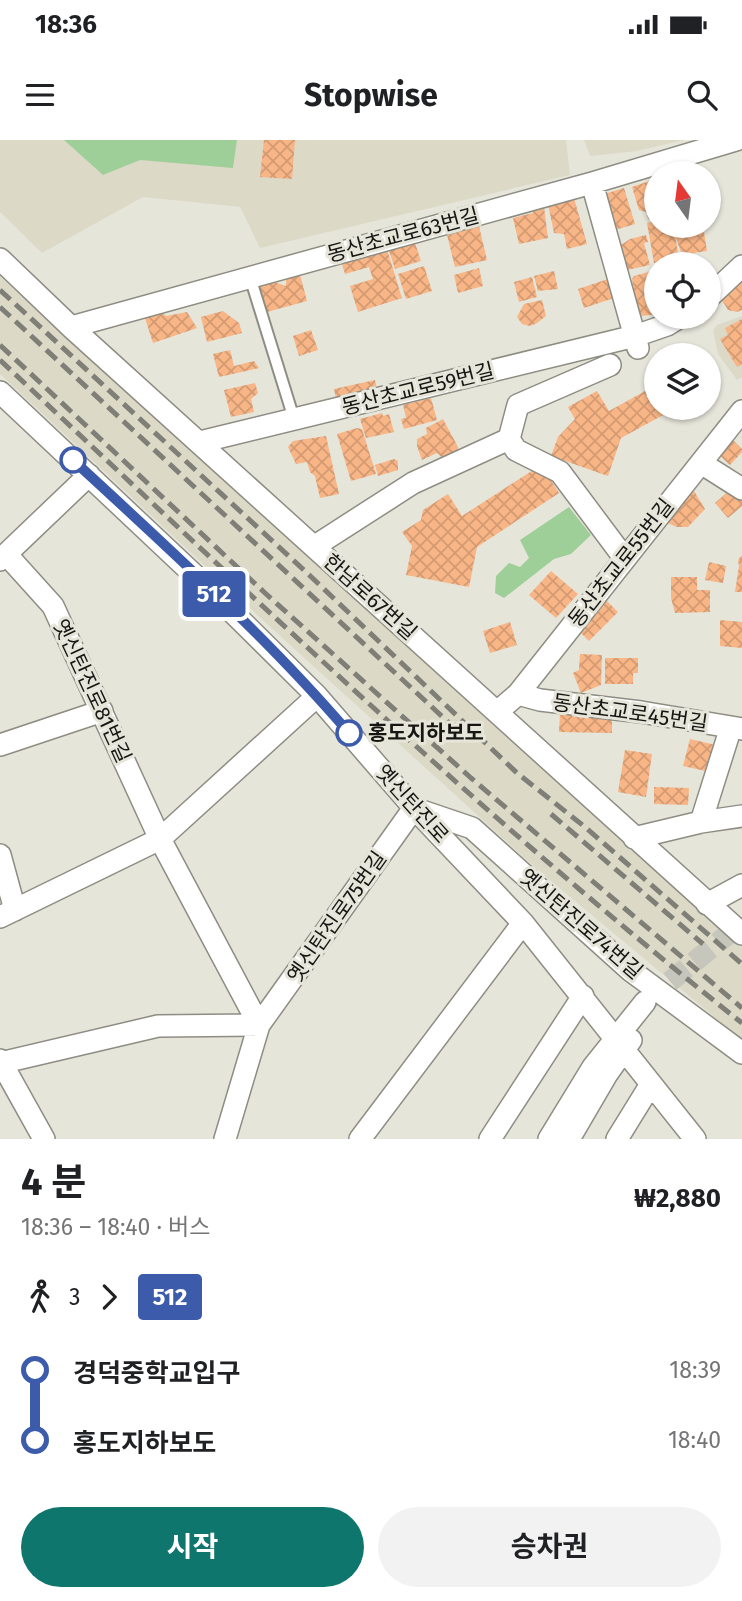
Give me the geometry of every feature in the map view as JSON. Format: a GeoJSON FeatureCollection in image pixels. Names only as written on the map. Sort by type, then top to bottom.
{"type":"FeatureCollection","features":[{"type":"Feature","properties":{"kind":"street","name":"동산초교로63번길"},"geometry":{"type":"LineString","coordinates":[[71,327],[592,183],[737,146]]}},
{"type":"Feature","properties":{"kind":"street"},"geometry":{"type":"LineString","coordinates":[[592,183],[637,342]]}},
{"type":"Feature","properties":{"kind":"street","name":"한남로67번길"},"geometry":{"type":"LineString","coordinates":[[0,259],[71,327],[742,934]]}},
{"type":"Feature","properties":{"kind":"street"},"geometry":{"type":"LineString","coordinates":[[721,286],[742,266]]}},
{"type":"Feature","properties":{"kind":"street","name":"동산초교로59번길"},"geometry":{"type":"LineString","coordinates":[[200,442],[637,342],[660,329]]}},
{"type":"Feature","properties":{"kind":"street"},"geometry":{"type":"LineString","coordinates":[[610,365],[518,405],[509,439],[516,450],[560,472],[625,559]]}},
{"type":"Feature","properties":{"kind":"street","name":"옛신탄진로"},"geometry":{"type":"LineString","coordinates":[[0,392],[206,586],[317,696],[414,808],[523,923],[695,1139]]}},
{"type":"Feature","properties":{"kind":"street","name":"동산초교로55번길"},"geometry":{"type":"LineString","coordinates":[[497,712],[518,694],[742,411]]}},
{"type":"Feature","properties":{"kind":"street"},"geometry":{"type":"LineString","coordinates":[[315,546],[413,483],[509,439]]}},
{"type":"Feature","properties":{"kind":"street"},"geometry":{"type":"LineString","coordinates":[[701,463],[742,489]]}},
{"type":"Feature","properties":{"kind":"street"},"geometry":{"type":"LineString","coordinates":[[3,558],[89,475]]}},
{"type":"Feature","properties":{"kind":"street","name":"옛신탄진로81번길"},"geometry":{"type":"LineString","coordinates":[[3,558],[53,606],[160,839]]}},
{"type":"Feature","properties":{"kind":"street","name":"동산초교로45번길"},"geometry":{"type":"LineString","coordinates":[[518,694],[540,700],[641,712],[736,728]]}},
{"type":"Feature","properties":{"kind":"street"},"geometry":{"type":"LineString","coordinates":[[0,855],[8,913],[160,839],[317,696]]}},
{"type":"Feature","properties":{"kind":"street"},"geometry":{"type":"LineString","coordinates":[[0,745],[102,711]]}},
{"type":"Feature","properties":{"kind":"street"},"geometry":{"type":"LineString","coordinates":[[701,822],[736,728]]}},
{"type":"Feature","properties":{"kind":"street","name":"옛신탄진로75번길"},"geometry":{"type":"LineString","coordinates":[[225,1139],[259,1025],[414,808]]}},
{"type":"Feature","properties":{"kind":"street","name":"옛신탄진로74번길"},"geometry":{"type":"LineString","coordinates":[[414,808],[472,828],[630,970],[742,1053]]}},
{"type":"Feature","properties":{"kind":"street"},"geometry":{"type":"LineString","coordinates":[[634,838],[701,822],[742,816]]}},
{"type":"Feature","properties":{"kind":"street"},"geometry":{"type":"LineString","coordinates":[[44,1139],[1,1062],[158,1026],[259,1025],[160,839]]}},
{"type":"Feature","properties":{"kind":"street"},"geometry":{"type":"LineString","coordinates":[[707,904],[742,885]]}},
{"type":"Feature","properties":{"kind":"street"},"geometry":{"type":"LineString","coordinates":[[360,1139],[523,923]]}},
{"type":"Feature","properties":{"kind":"street"},"geometry":{"type":"LineString","coordinates":[[490,1139],[583,996]]}},
{"type":"Feature","properties":{"kind":"street"},"geometry":{"type":"LineString","coordinates":[[549,1139],[593,1067],[619,1044],[649,1007]]}},
{"type":"Feature","properties":{"kind":"street"},"geometry":{"type":"LineString","coordinates":[[569,1139],[607,1074],[619,1044]]}},
{"type":"Feature","properties":{"kind":"street"},"geometry":{"type":"LineString","coordinates":[[617,1139],[651,1084]]}},
{"type":"Feature","properties":{"kind":"lane"},"geometry":{"type":"LineString","coordinates":[[250,277],[294,419]]}},
{"type":"Feature","properties":{"kind":"shaded area"},"geometry":{"type":"Polygon","coordinates":[[[0,140],[566,140],[570,175],[260,248],[240,207],[143,197],[42,253],[0,212],[0,140]]]}},
{"type":"Feature","properties":{"kind":"shaded area"},"geometry":{"type":"Polygon","coordinates":[[[584,140],[684,140],[637,151],[590,156],[584,140]]]}},
{"type":"Feature","properties":{"kind":"shaded area"},"geometry":{"type":"Polygon","coordinates":[[[0,275],[715,925],[742,946],[742,1040],[540,872],[267,624],[0,374],[0,275]]]}},
{"type":"Feature","properties":{"kind":"shaded area"},"geometry":{"type":"Polygon","coordinates":[[[742,316],[742,377],[737,380],[721,358],[721,343],[716,343],[713,331],[721,329],[721,324],[742,316]]]}},
{"type":"Feature","properties":{"kind":"green space"},"geometry":{"type":"Polygon","coordinates":[[[64,140],[237,140],[233,168],[140,160],[103,175],[64,140]]]}},
{"type":"Feature","properties":{"kind":"green space"},"geometry":{"type":"Polygon","coordinates":[[[569,507],[591,535],[571,554],[554,559],[504,598],[495,593],[496,576],[509,563],[520,567],[529,558],[520,540],[569,507]]]}},
{"type":"Feature","properties":{"kind":"building"},"geometry":{"type":"Polygon","coordinates":[[[264,140],[295,140],[292,179],[260,177],[264,140]]]}},
{"type":"Feature","properties":{"kind":"building"},"geometry":{"type":"Polygon","coordinates":[[[644,183],[644,211],[639,210],[632,187],[644,183]]]}},
{"type":"Feature","properties":{"kind":"building"},"geometry":{"type":"Polygon","coordinates":[[[624,188],[635,224],[612,231],[601,195],[624,188]]]}},
{"type":"Feature","properties":{"kind":"building"},"geometry":{"type":"Polygon","coordinates":[[[574,198],[587,244],[567,249],[564,234],[554,233],[548,204],[574,198]]]}},
{"type":"Feature","properties":{"kind":"building"},"geometry":{"type":"Polygon","coordinates":[[[544,207],[548,238],[519,244],[513,218],[544,207]]]}},
{"type":"Feature","properties":{"kind":"building"},"geometry":{"type":"Polygon","coordinates":[[[464,225],[466,230],[479,226],[487,260],[455,267],[447,235],[454,234],[453,228],[464,225]]]}},
{"type":"Feature","properties":{"kind":"building"},"geometry":{"type":"Polygon","coordinates":[[[644,236],[648,242],[644,243],[646,252],[644,252],[644,266],[627,270],[621,245],[630,239],[644,236]]]}},
{"type":"Feature","properties":{"kind":"building"},"geometry":{"type":"Polygon","coordinates":[[[650,238],[676,238],[678,252],[652,252],[650,238]]]}},
{"type":"Feature","properties":{"kind":"building"},"geometry":{"type":"Polygon","coordinates":[[[676,238],[705,238],[707,251],[681,252],[676,238]]]}},
{"type":"Feature","properties":{"kind":"building"},"geometry":{"type":"Polygon","coordinates":[[[414,240],[421,261],[395,269],[388,248],[414,240]]]}},
{"type":"Feature","properties":{"kind":"building"},"geometry":{"type":"Polygon","coordinates":[[[385,243],[402,298],[358,312],[350,286],[373,279],[369,267],[345,274],[340,258],[385,243]]]}},
{"type":"Feature","properties":{"kind":"building"},"geometry":{"type":"Polygon","coordinates":[[[424,266],[432,291],[406,299],[398,274],[424,266]]]}},
{"type":"Feature","properties":{"kind":"building"},"geometry":{"type":"Polygon","coordinates":[[[479,268],[483,286],[458,293],[454,275],[479,268]]]}},
{"type":"Feature","properties":{"kind":"building"},"geometry":{"type":"Polygon","coordinates":[[[299,271],[307,301],[267,312],[258,283],[268,280],[286,286],[286,274],[299,271]]]}},
{"type":"Feature","properties":{"kind":"building"},"geometry":{"type":"Polygon","coordinates":[[[554,271],[558,289],[538,291],[534,276],[554,271]]]}},
{"type":"Feature","properties":{"kind":"building"},"geometry":{"type":"Polygon","coordinates":[[[644,273],[644,316],[637,312],[632,279],[644,273]]]}},
{"type":"Feature","properties":{"kind":"building"},"geometry":{"type":"Polygon","coordinates":[[[742,275],[742,310],[728,310],[721,296],[742,275]]]}},
{"type":"Feature","properties":{"kind":"building"},"geometry":{"type":"Polygon","coordinates":[[[532,277],[537,297],[519,302],[514,282],[532,277]]]}},
{"type":"Feature","properties":{"kind":"building"},"geometry":{"type":"Polygon","coordinates":[[[608,279],[614,298],[584,308],[578,289],[608,279]]]}},
{"type":"Feature","properties":{"kind":"building"},"geometry":{"type":"Polygon","coordinates":[[[542,300],[546,316],[530,326],[522,324],[517,317],[524,304],[542,300]]]}},
{"type":"Feature","properties":{"kind":"building"},"geometry":{"type":"Polygon","coordinates":[[[159,310],[166,316],[187,312],[197,328],[153,343],[144,315],[159,310]]]}},
{"type":"Feature","properties":{"kind":"building"},"geometry":{"type":"Polygon","coordinates":[[[223,311],[239,323],[242,333],[207,342],[201,317],[223,311]]]}},
{"type":"Feature","properties":{"kind":"building"},"geometry":{"type":"Polygon","coordinates":[[[742,319],[742,364],[737,367],[720,339],[728,335],[725,328],[742,319]]]}},
{"type":"Feature","properties":{"kind":"building"},"geometry":{"type":"Polygon","coordinates":[[[311,330],[318,350],[299,356],[293,336],[311,330]]]}},
{"type":"Feature","properties":{"kind":"building"},"geometry":{"type":"Polygon","coordinates":[[[230,350],[234,366],[254,361],[259,368],[219,377],[213,354],[230,350]]]}},
{"type":"Feature","properties":{"kind":"building"},"geometry":{"type":"Polygon","coordinates":[[[375,380],[378,394],[337,403],[334,389],[375,380]]]}},
{"type":"Feature","properties":{"kind":"building"},"geometry":{"type":"Polygon","coordinates":[[[255,383],[258,393],[251,399],[254,412],[231,417],[224,390],[255,383]]]}},
{"type":"Feature","properties":{"kind":"building"},"geometry":{"type":"Polygon","coordinates":[[[597,391],[609,411],[644,392],[644,420],[654,420],[621,438],[608,476],[551,456],[558,437],[575,419],[568,407],[597,391]]]}},
{"type":"Feature","properties":{"kind":"building"},"geometry":{"type":"Polygon","coordinates":[[[431,398],[437,420],[404,429],[401,419],[406,418],[403,405],[431,398]]]}},
{"type":"Feature","properties":{"kind":"building"},"geometry":{"type":"Polygon","coordinates":[[[382,413],[383,416],[389,414],[394,432],[366,438],[360,419],[382,413]]]}},
{"type":"Feature","properties":{"kind":"building"},"geometry":{"type":"Polygon","coordinates":[[[443,419],[458,447],[458,456],[447,462],[437,453],[422,460],[417,439],[427,434],[426,428],[443,419]]]}},
{"type":"Feature","properties":{"kind":"building"},"geometry":{"type":"Polygon","coordinates":[[[362,429],[376,474],[351,481],[337,434],[362,429]]]}},
{"type":"Feature","properties":{"kind":"building"},"geometry":{"type":"Polygon","coordinates":[[[326,436],[339,494],[320,498],[315,476],[310,472],[307,462],[296,464],[288,447],[293,441],[326,436]]]}},
{"type":"Feature","properties":{"kind":"building"},"geometry":{"type":"Polygon","coordinates":[[[731,438],[742,452],[730,465],[717,453],[731,438]]]}},
{"type":"Feature","properties":{"kind":"building"},"geometry":{"type":"Polygon","coordinates":[[[394,459],[398,461],[398,470],[378,476],[375,465],[394,459]]]}},
{"type":"Feature","properties":{"kind":"building"},"geometry":{"type":"Polygon","coordinates":[[[541,465],[559,493],[477,547],[469,587],[406,575],[412,546],[402,532],[421,520],[423,510],[448,494],[462,516],[541,465]]]}},
{"type":"Feature","properties":{"kind":"building"},"geometry":{"type":"Polygon","coordinates":[[[691,486],[705,509],[688,527],[677,527],[660,520],[691,486]]]}},
{"type":"Feature","properties":{"kind":"building"},"geometry":{"type":"Polygon","coordinates":[[[731,489],[742,496],[742,506],[728,518],[715,503],[731,489]]]}},
{"type":"Feature","properties":{"kind":"building"},"geometry":{"type":"Polygon","coordinates":[[[742,555],[742,592],[735,592],[738,560],[742,555]]]}},
{"type":"Feature","properties":{"kind":"building"},"geometry":{"type":"Polygon","coordinates":[[[709,562],[726,566],[723,583],[705,580],[709,562]]]}},
{"type":"Feature","properties":{"kind":"building"},"geometry":{"type":"Polygon","coordinates":[[[551,571],[578,594],[556,618],[529,595],[551,571]]]}},
{"type":"Feature","properties":{"kind":"building"},"geometry":{"type":"Polygon","coordinates":[[[671,577],[697,577],[697,590],[710,590],[710,612],[675,613],[671,598],[671,577]]]}},
{"type":"Feature","properties":{"kind":"building"},"geometry":{"type":"Polygon","coordinates":[[[604,598],[618,612],[589,641],[575,627],[604,598]]]}},
{"type":"Feature","properties":{"kind":"building"},"geometry":{"type":"Polygon","coordinates":[[[720,620],[742,622],[742,648],[720,646],[720,620]]]}},
{"type":"Feature","properties":{"kind":"building"},"geometry":{"type":"Polygon","coordinates":[[[510,622],[517,645],[490,653],[483,631],[510,622]]]}},
{"type":"Feature","properties":{"kind":"building"},"geometry":{"type":"Polygon","coordinates":[[[580,654],[602,655],[601,685],[581,693],[573,673],[579,670],[580,654]]]}},
{"type":"Feature","properties":{"kind":"building"},"geometry":{"type":"Polygon","coordinates":[[[605,658],[638,658],[638,673],[633,673],[633,684],[605,684],[605,658]]]}},
{"type":"Feature","properties":{"kind":"building"},"geometry":{"type":"Polygon","coordinates":[[[560,713],[612,714],[612,733],[559,732],[560,713]]]}},
{"type":"Feature","properties":{"kind":"building"},"geometry":{"type":"Polygon","coordinates":[[[690,739],[716,745],[710,772],[683,766],[690,739]]]}},
{"type":"Feature","properties":{"kind":"building"},"geometry":{"type":"Polygon","coordinates":[[[625,750],[652,754],[646,797],[618,792],[625,750]]]}},
{"type":"Feature","properties":{"kind":"building"},"geometry":{"type":"Polygon","coordinates":[[[654,787],[689,788],[688,805],[654,804],[654,787]]]}},
{"type":"Feature","properties":{"kind":"tunnel"},"geometry":{"type":"LineString","coordinates":[[646,1001],[742,923]]}},
{"type":"Feature","properties":{"kind":"railway"},"geometry":{"type":"LineString","coordinates":[[0,290],[305,571],[517,773],[585,827],[742,964]]}},
{"type":"Feature","properties":{"kind":"railway"},"geometry":{"type":"LineString","coordinates":[[0,307],[460,733]]}},
{"type":"Feature","properties":{"kind":"railway"},"geometry":{"type":"LineString","coordinates":[[0,345],[265,593],[471,778],[742,1008]]}},
{"type":"Feature","properties":{"kind":"railway"},"geometry":{"type":"LineString","coordinates":[[0,360],[457,783],[645,945],[742,1023]]}},
{"type":"Feature","properties":{"kind":"railway"},"geometry":{"type":"LineString","coordinates":[[551,814],[703,944]]}},
{"type":"Feature","properties":{"kind":"bus line","name":"512"},"geometry":{"type":"LineString","coordinates":[[73,460],[206,586],[317,696],[349,733]]}},
{"type":"Feature","properties":{"kind":"place","name":"홍도지하보도"},"geometry":{"type":"Point","coordinates":[349,733]}}]}
